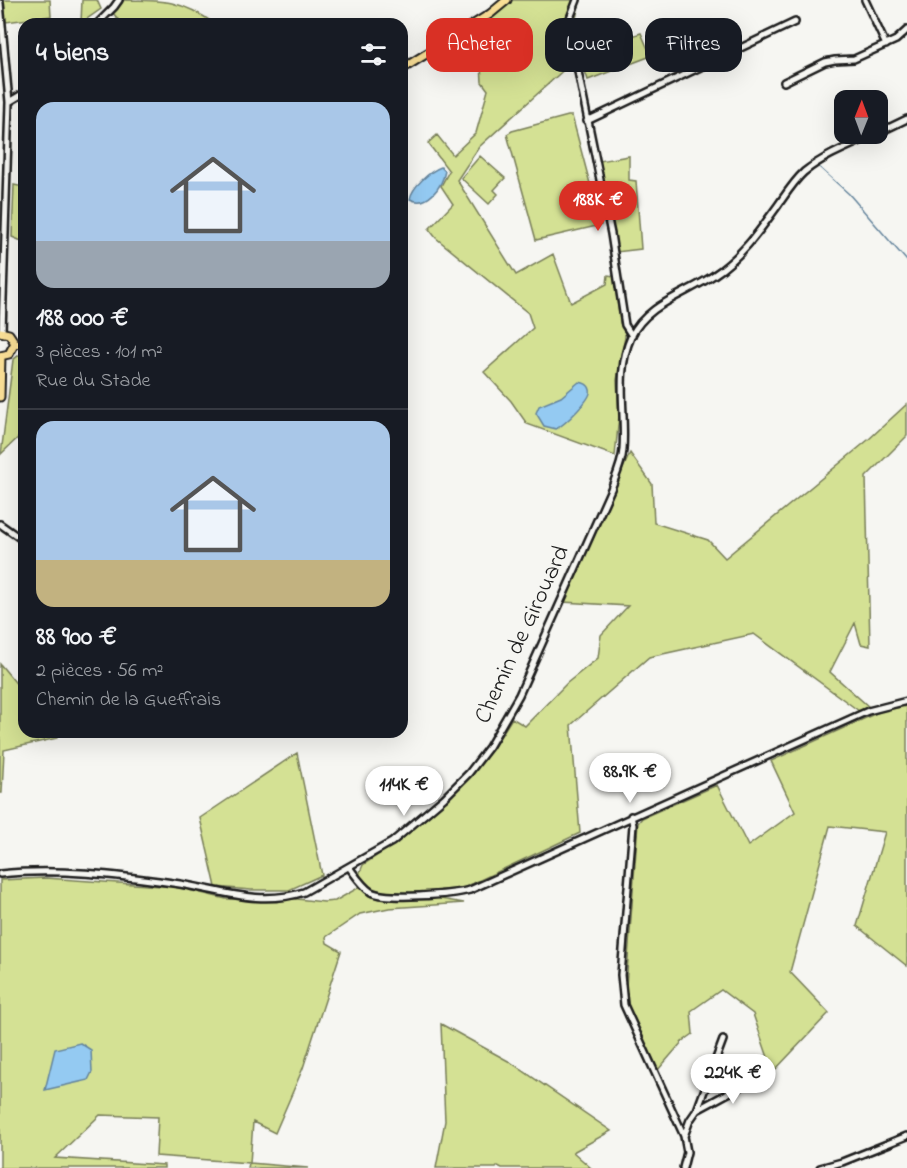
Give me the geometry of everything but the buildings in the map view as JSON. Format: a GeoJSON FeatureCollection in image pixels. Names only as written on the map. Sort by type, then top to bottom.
{"type":"FeatureCollection","features":[{"type":"Feature","properties":{"kind":"main road"},"geometry":{"type":"LineString","coordinates":[[408,65],[490,14],[507,0]]}},
{"type":"Feature","properties":{"kind":"main road"},"geometry":{"type":"LineString","coordinates":[[1,332],[12,336],[15,343]]}},
{"type":"Feature","properties":{"kind":"main road"},"geometry":{"type":"LineString","coordinates":[[0,397],[1,356],[9,354],[15,343]]}},
{"type":"Feature","properties":{"kind":"street"},"geometry":{"type":"LineString","coordinates":[[103,18],[119,0]]}},
{"type":"Feature","properties":{"kind":"street"},"geometry":{"type":"LineString","coordinates":[[577,0],[570,18],[574,49],[611,234],[625,325],[632,336]]}},
{"type":"Feature","properties":{"kind":"street"},"geometry":{"type":"LineString","coordinates":[[865,0],[886,45]]}},
{"type":"Feature","properties":{"kind":"street"},"geometry":{"type":"LineString","coordinates":[[0,3],[9,102],[1,332]]}},
{"type":"Feature","properties":{"kind":"street"},"geometry":{"type":"LineString","coordinates":[[587,121],[795,22]]}},
{"type":"Feature","properties":{"kind":"street"},"geometry":{"type":"LineString","coordinates":[[784,82],[825,62],[854,59],[886,45],[907,30]]}},
{"type":"Feature","properties":{"kind":"street"},"geometry":{"type":"LineString","coordinates":[[9,102],[18,97]]}},
{"type":"Feature","properties":{"kind":"street","name":"Chemin de Girouard"},"geometry":{"type":"LineString","coordinates":[[888,128],[907,119]]}},
{"type":"Feature","properties":{"kind":"street","name":"Chemin de Girouard"},"geometry":{"type":"LineString","coordinates":[[0,874],[99,875],[175,883],[226,895],[291,896],[304,892],[392,842],[444,798],[469,773],[489,747],[506,719],[620,464],[624,435],[621,374],[632,336],[653,311],[716,274],[751,241],[803,173],[853,144]]}},
{"type":"Feature","properties":{"kind":"street"},"geometry":{"type":"LineString","coordinates":[[0,524],[18,537]]}},
{"type":"Feature","properties":{"kind":"street"},"geometry":{"type":"LineString","coordinates":[[349,867],[366,888],[380,895],[460,893],[868,711],[907,701]]}},
{"type":"Feature","properties":{"kind":"street"},"geometry":{"type":"LineString","coordinates":[[632,816],[621,975],[624,1005],[684,1136],[687,1152],[683,1168]]}},
{"type":"Feature","properties":{"kind":"street"},"geometry":{"type":"LineString","coordinates":[[684,1136],[697,1110],[723,1040]]}},
{"type":"Feature","properties":{"kind":"street"},"geometry":{"type":"LineString","coordinates":[[697,1110],[745,1084],[762,1079]]}},
{"type":"Feature","properties":{"kind":"street"},"geometry":{"type":"LineString","coordinates":[[675,1118],[690,1120]]}},
{"type":"Feature","properties":{"kind":"street"},"geometry":{"type":"LineString","coordinates":[[820,1168],[842,1162],[907,1136]]}},
{"type":"Feature","properties":{"kind":"green space"},"geometry":{"type":"Polygon","coordinates":[[[4,0],[50,0],[51,16],[18,18],[18,20],[6,22],[4,0]]]}},
{"type":"Feature","properties":{"kind":"green space"},"geometry":{"type":"Polygon","coordinates":[[[82,0],[97,0],[101,9],[88,18],[81,18],[82,0]]]}},
{"type":"Feature","properties":{"kind":"green space"},"geometry":{"type":"Polygon","coordinates":[[[124,0],[150,0],[182,6],[206,18],[117,18],[113,13],[124,0]]]}},
{"type":"Feature","properties":{"kind":"green space"},"geometry":{"type":"Polygon","coordinates":[[[513,0],[580,0],[576,18],[545,18],[545,72],[561,72],[479,147],[457,180],[516,275],[553,254],[571,303],[607,284],[608,275],[614,276],[620,323],[625,331],[617,380],[619,416],[615,456],[527,424],[511,401],[484,372],[533,328],[528,313],[436,238],[429,229],[453,204],[441,186],[449,171],[428,143],[437,135],[453,155],[476,133],[488,90],[482,82],[481,72],[533,72],[533,18],[491,18],[513,0]]]}},
{"type":"Feature","properties":{"kind":"green space"},"geometry":{"type":"Polygon","coordinates":[[[641,33],[645,42],[645,58],[633,63],[633,36],[641,33]]]}},
{"type":"Feature","properties":{"kind":"green space"},"geometry":{"type":"Polygon","coordinates":[[[585,72],[609,72],[588,80],[585,72]]]}},
{"type":"Feature","properties":{"kind":"green space"},"geometry":{"type":"Polygon","coordinates":[[[572,116],[601,225],[536,240],[507,134],[572,116]]]}},
{"type":"Feature","properties":{"kind":"green space"},"geometry":{"type":"Polygon","coordinates":[[[480,156],[505,178],[494,190],[498,194],[489,204],[461,178],[480,156]]]}},
{"type":"Feature","properties":{"kind":"green space"},"geometry":{"type":"Polygon","coordinates":[[[629,156],[629,180],[636,181],[641,249],[616,252],[599,161],[629,156]]]}},
{"type":"Feature","properties":{"kind":"green space"},"geometry":{"type":"Polygon","coordinates":[[[14,185],[18,186],[18,240],[12,237],[14,185]]]}},
{"type":"Feature","properties":{"kind":"green space"},"geometry":{"type":"Polygon","coordinates":[[[18,356],[18,438],[1,454],[13,360],[18,356]]]}},
{"type":"Feature","properties":{"kind":"green space"},"geometry":{"type":"Polygon","coordinates":[[[907,404],[907,436],[866,477],[870,646],[861,644],[855,623],[830,672],[869,707],[859,711],[754,634],[649,657],[571,725],[580,833],[461,889],[441,890],[440,899],[464,903],[389,908],[360,914],[326,937],[327,943],[341,951],[303,1068],[275,1133],[253,1122],[250,1163],[308,1168],[248,1168],[249,1163],[156,1156],[158,1117],[100,1115],[55,1158],[164,1165],[164,1168],[0,1168],[0,880],[46,878],[176,887],[226,899],[335,901],[358,888],[363,865],[431,814],[495,745],[512,718],[525,726],[567,683],[598,658],[601,635],[628,606],[563,602],[630,453],[652,484],[654,523],[708,540],[725,558],[868,440],[907,404]]]}},
{"type":"Feature","properties":{"kind":"green space"},"geometry":{"type":"Polygon","coordinates":[[[0,664],[18,686],[18,738],[57,738],[4,750],[2,793],[0,793],[0,664]]]}},
{"type":"Feature","properties":{"kind":"green space"},"geometry":{"type":"Polygon","coordinates":[[[907,706],[907,966],[857,926],[885,832],[830,826],[790,972],[829,1013],[773,1072],[753,1014],[721,990],[691,1011],[693,1034],[682,1042],[657,1071],[628,1007],[626,986],[638,823],[642,818],[717,785],[748,846],[795,812],[771,761],[881,711],[907,706]]]}},
{"type":"Feature","properties":{"kind":"green space"},"geometry":{"type":"Polygon","coordinates":[[[297,753],[322,875],[289,890],[216,887],[200,818],[297,753]]]}},
{"type":"Feature","properties":{"kind":"green space"},"geometry":{"type":"Polygon","coordinates":[[[441,1024],[510,1062],[611,1131],[573,1152],[591,1168],[502,1168],[498,1166],[496,1168],[436,1168],[445,1121],[441,1024]]]}},
{"type":"Feature","properties":{"kind":"water"},"geometry":{"type":"Polygon","coordinates":[[[441,167],[445,171],[441,183],[433,194],[422,201],[410,199],[411,194],[422,180],[441,167]]]}},
{"type":"Feature","properties":{"kind":"water"},"geometry":{"type":"Polygon","coordinates":[[[579,382],[587,385],[590,390],[583,405],[556,429],[544,426],[536,413],[539,406],[561,397],[579,382]]]}},
{"type":"Feature","properties":{"kind":"water"},"geometry":{"type":"Polygon","coordinates":[[[80,1043],[91,1050],[92,1072],[88,1080],[45,1090],[55,1049],[80,1043]]]}},
{"type":"Feature","properties":{"kind":"waterway"},"geometry":{"type":"LineString","coordinates":[[819,167],[849,194],[907,261]]}}]}
